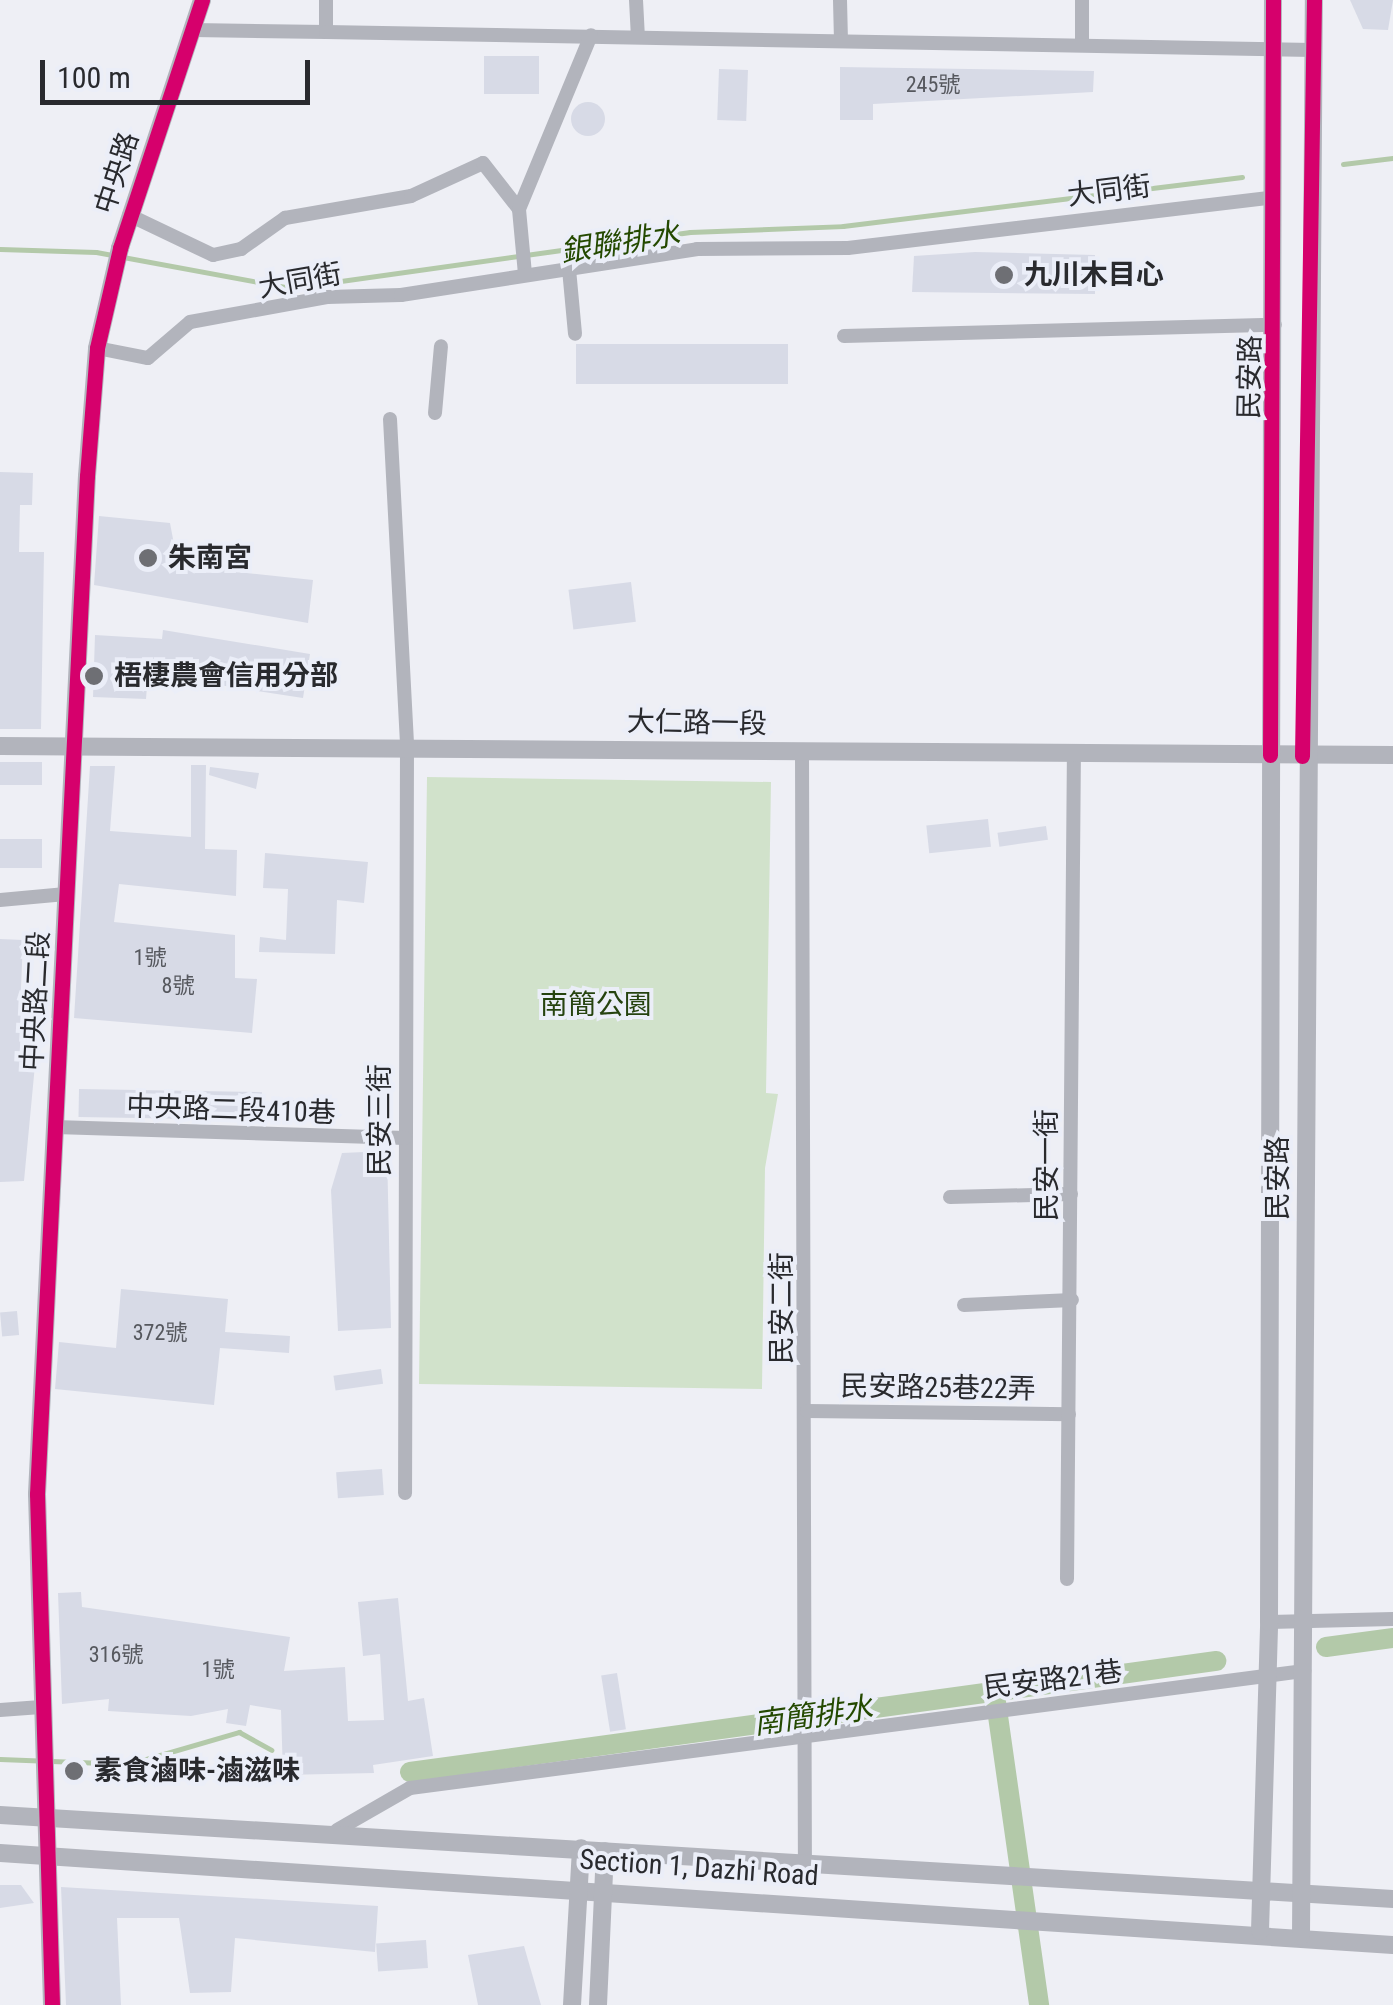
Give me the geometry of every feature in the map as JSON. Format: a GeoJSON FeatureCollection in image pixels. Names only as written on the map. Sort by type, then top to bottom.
{"type":"FeatureCollection","features":[{"type":"Feature","properties":{"kind":"street","name":"中央路"},"geometry":{"type":"LineString","coordinates":[[115,270],[129,215],[202,0]]}},
{"type":"Feature","properties":{"kind":"street"},"geometry":{"type":"LineString","coordinates":[[326,0],[326,32]]}},
{"type":"Feature","properties":{"kind":"street"},"geometry":{"type":"LineString","coordinates":[[636,0],[638,36]]}},
{"type":"Feature","properties":{"kind":"street"},"geometry":{"type":"LineString","coordinates":[[840,0],[841,41]]}},
{"type":"Feature","properties":{"kind":"street"},"geometry":{"type":"LineString","coordinates":[[1082,0],[1082,46]]}},
{"type":"Feature","properties":{"kind":"street","name":"民安路"},"geometry":{"type":"LineString","coordinates":[[1260,1931],[1269,1622],[1270,755],[1276,324],[1273,0]]}},
{"type":"Feature","properties":{"kind":"street","name":"民安路"},"geometry":{"type":"LineString","coordinates":[[1301,1936],[1302,756],[1314,0]]}},
{"type":"Feature","properties":{"kind":"street"},"geometry":{"type":"LineString","coordinates":[[193,30],[1314,50]]}},
{"type":"Feature","properties":{"kind":"street"},"geometry":{"type":"LineString","coordinates":[[524,274],[519,209],[591,36]]}},
{"type":"Feature","properties":{"kind":"street"},"geometry":{"type":"LineString","coordinates":[[129,215],[213,255],[241,249],[285,218],[411,196],[484,164],[519,209]]}},
{"type":"Feature","properties":{"kind":"street","name":"大同街"},"geometry":{"type":"LineString","coordinates":[[97,348],[148,358],[190,322],[697,249],[832,248],[1272,197]]}},
{"type":"Feature","properties":{"kind":"street"},"geometry":{"type":"LineString","coordinates":[[570,269],[575,334]]}},
{"type":"Feature","properties":{"kind":"street","name":"中央路二段"},"geometry":{"type":"LineString","coordinates":[[44,1815],[37,1494],[73,747],[97,348],[115,270]]}},
{"type":"Feature","properties":{"kind":"street"},"geometry":{"type":"LineString","coordinates":[[844,336],[1308,324]]}},
{"type":"Feature","properties":{"kind":"street"},"geometry":{"type":"LineString","coordinates":[[435,413],[441,346]]}},
{"type":"Feature","properties":{"kind":"street"},"geometry":{"type":"LineString","coordinates":[[390,419],[386,477],[407,747]]}},
{"type":"Feature","properties":{"kind":"street","name":"大仁路一段"},"geometry":{"type":"LineString","coordinates":[[0,746],[1393,755]]}},
{"type":"Feature","properties":{"kind":"street","name":"民安三街"},"geometry":{"type":"LineString","coordinates":[[405,1493],[407,747]]}},
{"type":"Feature","properties":{"kind":"street","name":"民安一街"},"geometry":{"type":"LineString","coordinates":[[1067,1578],[1074,751]]}},
{"type":"Feature","properties":{"kind":"street","name":"民安二街"},"geometry":{"type":"LineString","coordinates":[[802,752],[807,1410],[805,1863]]}},
{"type":"Feature","properties":{"kind":"street"},"geometry":{"type":"LineString","coordinates":[[0,900],[66,894]]}},
{"type":"Feature","properties":{"kind":"street","name":"中央路二段410巷"},"geometry":{"type":"LineString","coordinates":[[55,1128],[405,1138]]}},
{"type":"Feature","properties":{"kind":"street"},"geometry":{"type":"LineString","coordinates":[[950,1197],[1071,1194]]}},
{"type":"Feature","properties":{"kind":"street"},"geometry":{"type":"LineString","coordinates":[[964,1304],[1072,1300]]}},
{"type":"Feature","properties":{"kind":"street","name":"民安路25巷22弄"},"geometry":{"type":"LineString","coordinates":[[807,1410],[1069,1414]]}},
{"type":"Feature","properties":{"kind":"street"},"geometry":{"type":"LineString","coordinates":[[1269,1622],[1393,1620]]}},
{"type":"Feature","properties":{"kind":"street","name":"民安路21巷"},"geometry":{"type":"LineString","coordinates":[[337,1830],[410,1788],[1304,1671]]}},
{"type":"Feature","properties":{"kind":"street"},"geometry":{"type":"LineString","coordinates":[[0,1710],[41,1707]]}},
{"type":"Feature","properties":{"kind":"street","name":"Section 1, Dazhi Road"},"geometry":{"type":"LineString","coordinates":[[0,1815],[337,1830],[805,1863],[1302,1888],[1393,1899]]}},
{"type":"Feature","properties":{"kind":"street"},"geometry":{"type":"LineString","coordinates":[[44,1815],[52,2005]]}},
{"type":"Feature","properties":{"kind":"street"},"geometry":{"type":"LineString","coordinates":[[572,2005],[581,1848]]}},
{"type":"Feature","properties":{"kind":"street"},"geometry":{"type":"LineString","coordinates":[[598,2005],[605,1850]]}},
{"type":"Feature","properties":{"kind":"street","name":"Section 1, Dazhi Road"},"geometry":{"type":"LineString","coordinates":[[0,1853],[1260,1931],[1393,1946]]}},
{"type":"Feature","properties":{"kind":"green space","name":"南簡公園"},"geometry":{"type":"Polygon","coordinates":[[[427,777],[771,782],[766,1093],[778,1094],[765,1168],[762,1389],[419,1384],[427,777]]]}},
{"type":"Feature","properties":{"kind":"building"},"geometry":{"type":"Polygon","coordinates":[[[1350,0],[1393,0],[1388,30],[1363,29],[1350,0]]]}},
{"type":"Feature","properties":{"kind":"building"},"geometry":{"type":"Polygon","coordinates":[[[484,56],[539,56],[539,94],[484,94],[484,56]]]}},
{"type":"Feature","properties":{"kind":"building"},"geometry":{"type":"Polygon","coordinates":[[[840,67],[1094,71],[1093,92],[873,104],[873,120],[840,120],[840,67]]]}},
{"type":"Feature","properties":{"kind":"building"},"geometry":{"type":"Polygon","coordinates":[[[719,69],[748,70],[746,121],[717,120],[719,69]]]}},
{"type":"Feature","properties":{"kind":"building"},"geometry":{"type":"Polygon","coordinates":[[[588,102],[600,107],[605,119],[600,131],[588,136],[576,131],[571,119],[576,107],[588,102]]]}},
{"type":"Feature","properties":{"kind":"building","name":"九川木目心"},"geometry":{"type":"Polygon","coordinates":[[[975,252],[1095,255],[1095,294],[912,292],[914,256],[975,252]]]}},
{"type":"Feature","properties":{"kind":"building"},"geometry":{"type":"Polygon","coordinates":[[[576,344],[788,344],[788,384],[576,384],[576,344]]]}},
{"type":"Feature","properties":{"kind":"building"},"geometry":{"type":"Polygon","coordinates":[[[0,472],[33,473],[32,505],[20,505],[19,552],[44,552],[41,729],[0,729],[0,472]]]}},
{"type":"Feature","properties":{"kind":"building","name":"朱南宮"},"geometry":{"type":"Polygon","coordinates":[[[99,516],[170,523],[176,555],[226,560],[227,571],[313,580],[308,623],[94,585],[99,516]]]}},
{"type":"Feature","properties":{"kind":"building"},"geometry":{"type":"Polygon","coordinates":[[[631,582],[636,622],[573,629],[568,590],[631,582]]]}},
{"type":"Feature","properties":{"kind":"building"},"geometry":{"type":"Polygon","coordinates":[[[163,630],[310,654],[303,698],[148,674],[146,699],[93,697],[95,635],[162,639],[163,630]]]}},
{"type":"Feature","properties":{"kind":"building"},"geometry":{"type":"Polygon","coordinates":[[[0,762],[42,762],[42,785],[0,785],[0,762]]]}},
{"type":"Feature","properties":{"kind":"building"},"geometry":{"type":"Polygon","coordinates":[[[191,765],[206,765],[205,849],[237,850],[236,896],[119,884],[114,922],[235,935],[235,978],[257,979],[252,1033],[74,1018],[90,766],[115,766],[110,831],[191,837],[191,765]]]}},
{"type":"Feature","properties":{"kind":"building"},"geometry":{"type":"Polygon","coordinates":[[[210,767],[259,773],[256,789],[209,775],[210,767]]]}},
{"type":"Feature","properties":{"kind":"building"},"geometry":{"type":"Polygon","coordinates":[[[988,819],[991,847],[929,853],[926,825],[988,819]]]}},
{"type":"Feature","properties":{"kind":"building"},"geometry":{"type":"Polygon","coordinates":[[[1046,826],[1048,840],[999,847],[997,833],[1046,826]]]}},
{"type":"Feature","properties":{"kind":"building"},"geometry":{"type":"Polygon","coordinates":[[[0,839],[42,839],[42,868],[0,868],[0,839]]]}},
{"type":"Feature","properties":{"kind":"building"},"geometry":{"type":"Polygon","coordinates":[[[265,853],[368,862],[364,903],[337,900],[335,954],[259,952],[260,937],[286,940],[288,889],[263,888],[265,853]]]}},
{"type":"Feature","properties":{"kind":"building"},"geometry":{"type":"Polygon","coordinates":[[[0,939],[23,940],[20,1013],[40,1012],[24,1181],[0,1182],[0,939]]]}},
{"type":"Feature","properties":{"kind":"building"},"geometry":{"type":"Polygon","coordinates":[[[79,1089],[262,1092],[261,1120],[79,1117],[79,1089]]]}},
{"type":"Feature","properties":{"kind":"building"},"geometry":{"type":"Polygon","coordinates":[[[290,1100],[312,1100],[312,1120],[290,1120],[290,1100]]]}},
{"type":"Feature","properties":{"kind":"building"},"geometry":{"type":"Polygon","coordinates":[[[387,1151],[391,1328],[338,1331],[331,1190],[342,1153],[387,1151]]]}},
{"type":"Feature","properties":{"kind":"building"},"geometry":{"type":"Polygon","coordinates":[[[121,1289],[228,1299],[225,1332],[290,1336],[289,1353],[220,1348],[214,1405],[55,1389],[59,1342],[116,1348],[121,1289]]]}},
{"type":"Feature","properties":{"kind":"building"},"geometry":{"type":"Polygon","coordinates":[[[17,1311],[19,1335],[2,1336],[0,1312],[17,1311]]]}},
{"type":"Feature","properties":{"kind":"building"},"geometry":{"type":"Polygon","coordinates":[[[381,1369],[383,1384],[336,1391],[333,1376],[381,1369]]]}},
{"type":"Feature","properties":{"kind":"building"},"geometry":{"type":"Polygon","coordinates":[[[382,1469],[384,1495],[338,1498],[336,1472],[382,1469]]]}},
{"type":"Feature","properties":{"kind":"building"},"geometry":{"type":"Polygon","coordinates":[[[81,1592],[82,1607],[290,1637],[284,1671],[345,1667],[348,1721],[384,1720],[380,1654],[363,1656],[358,1602],[398,1598],[408,1701],[424,1698],[433,1756],[373,1765],[374,1773],[283,1775],[281,1710],[250,1705],[246,1726],[226,1723],[228,1709],[191,1716],[108,1711],[109,1699],[62,1704],[58,1593],[81,1592]]]}},
{"type":"Feature","properties":{"kind":"building"},"geometry":{"type":"Polygon","coordinates":[[[617,1673],[626,1729],[610,1732],[601,1676],[617,1673]]]}},
{"type":"Feature","properties":{"kind":"building"},"geometry":{"type":"Polygon","coordinates":[[[0,1885],[21,1885],[34,1903],[0,1908],[0,1885]]]}},
{"type":"Feature","properties":{"kind":"building"},"geometry":{"type":"Polygon","coordinates":[[[61,1887],[378,1906],[375,1952],[235,1938],[231,1992],[190,1993],[179,1918],[117,1918],[121,2005],[66,2005],[61,1887]]]}},
{"type":"Feature","properties":{"kind":"building"},"geometry":{"type":"Polygon","coordinates":[[[426,1940],[428,1968],[378,1971],[376,1943],[426,1940]]]}},
{"type":"Feature","properties":{"kind":"building"},"geometry":{"type":"Polygon","coordinates":[[[524,1946],[541,2005],[478,2005],[468,1955],[524,1946]]]}},
{"type":"Feature","properties":{"kind":"waterway","name":"銀聯排水"},"geometry":{"type":"LineString","coordinates":[[1343,164],[1393,158]]}},
{"type":"Feature","properties":{"kind":"waterway","name":"銀聯排水"},"geometry":{"type":"LineString","coordinates":[[0,249],[96,252],[291,288],[690,232],[843,226],[1242,177]]}},
{"type":"Feature","properties":{"kind":"waterway","name":"南簡排水"},"geometry":{"type":"LineString","coordinates":[[1326,1647],[1393,1638]]}},
{"type":"Feature","properties":{"kind":"waterway","name":"南簡排水"},"geometry":{"type":"LineString","coordinates":[[410,1772],[1216,1661]]}},
{"type":"Feature","properties":{"kind":"waterway"},"geometry":{"type":"LineString","coordinates":[[995,1695],[1039,2005]]}},
{"type":"Feature","properties":{"kind":"waterway"},"geometry":{"type":"LineString","coordinates":[[0,1759],[129,1764],[239,1732],[271,1750]]}},
{"type":"Feature","properties":{"kind":"cycle path"},"geometry":{"type":"LineString","coordinates":[[52,2005],[37,1494],[87,476],[97,348],[120,248],[202,0]]}},
{"type":"Feature","properties":{"kind":"cycle path"},"geometry":{"type":"LineString","coordinates":[[1270,755],[1273,0]]}},
{"type":"Feature","properties":{"kind":"cycle path"},"geometry":{"type":"LineString","coordinates":[[1302,756],[1314,0]]}},
{"type":"Feature","properties":{"kind":"place","name":"九川木目心"},"geometry":{"type":"Point","coordinates":[1004,275]}},
{"type":"Feature","properties":{"kind":"place","name":"朱南宮"},"geometry":{"type":"Point","coordinates":[148,558]}},
{"type":"Feature","properties":{"kind":"place","name":"梧棲農會信用分部"},"geometry":{"type":"Point","coordinates":[94,676]}},
{"type":"Feature","properties":{"kind":"place","name":"素食滷味-滷滋味"},"geometry":{"type":"Point","coordinates":[74,1771]}}]}
